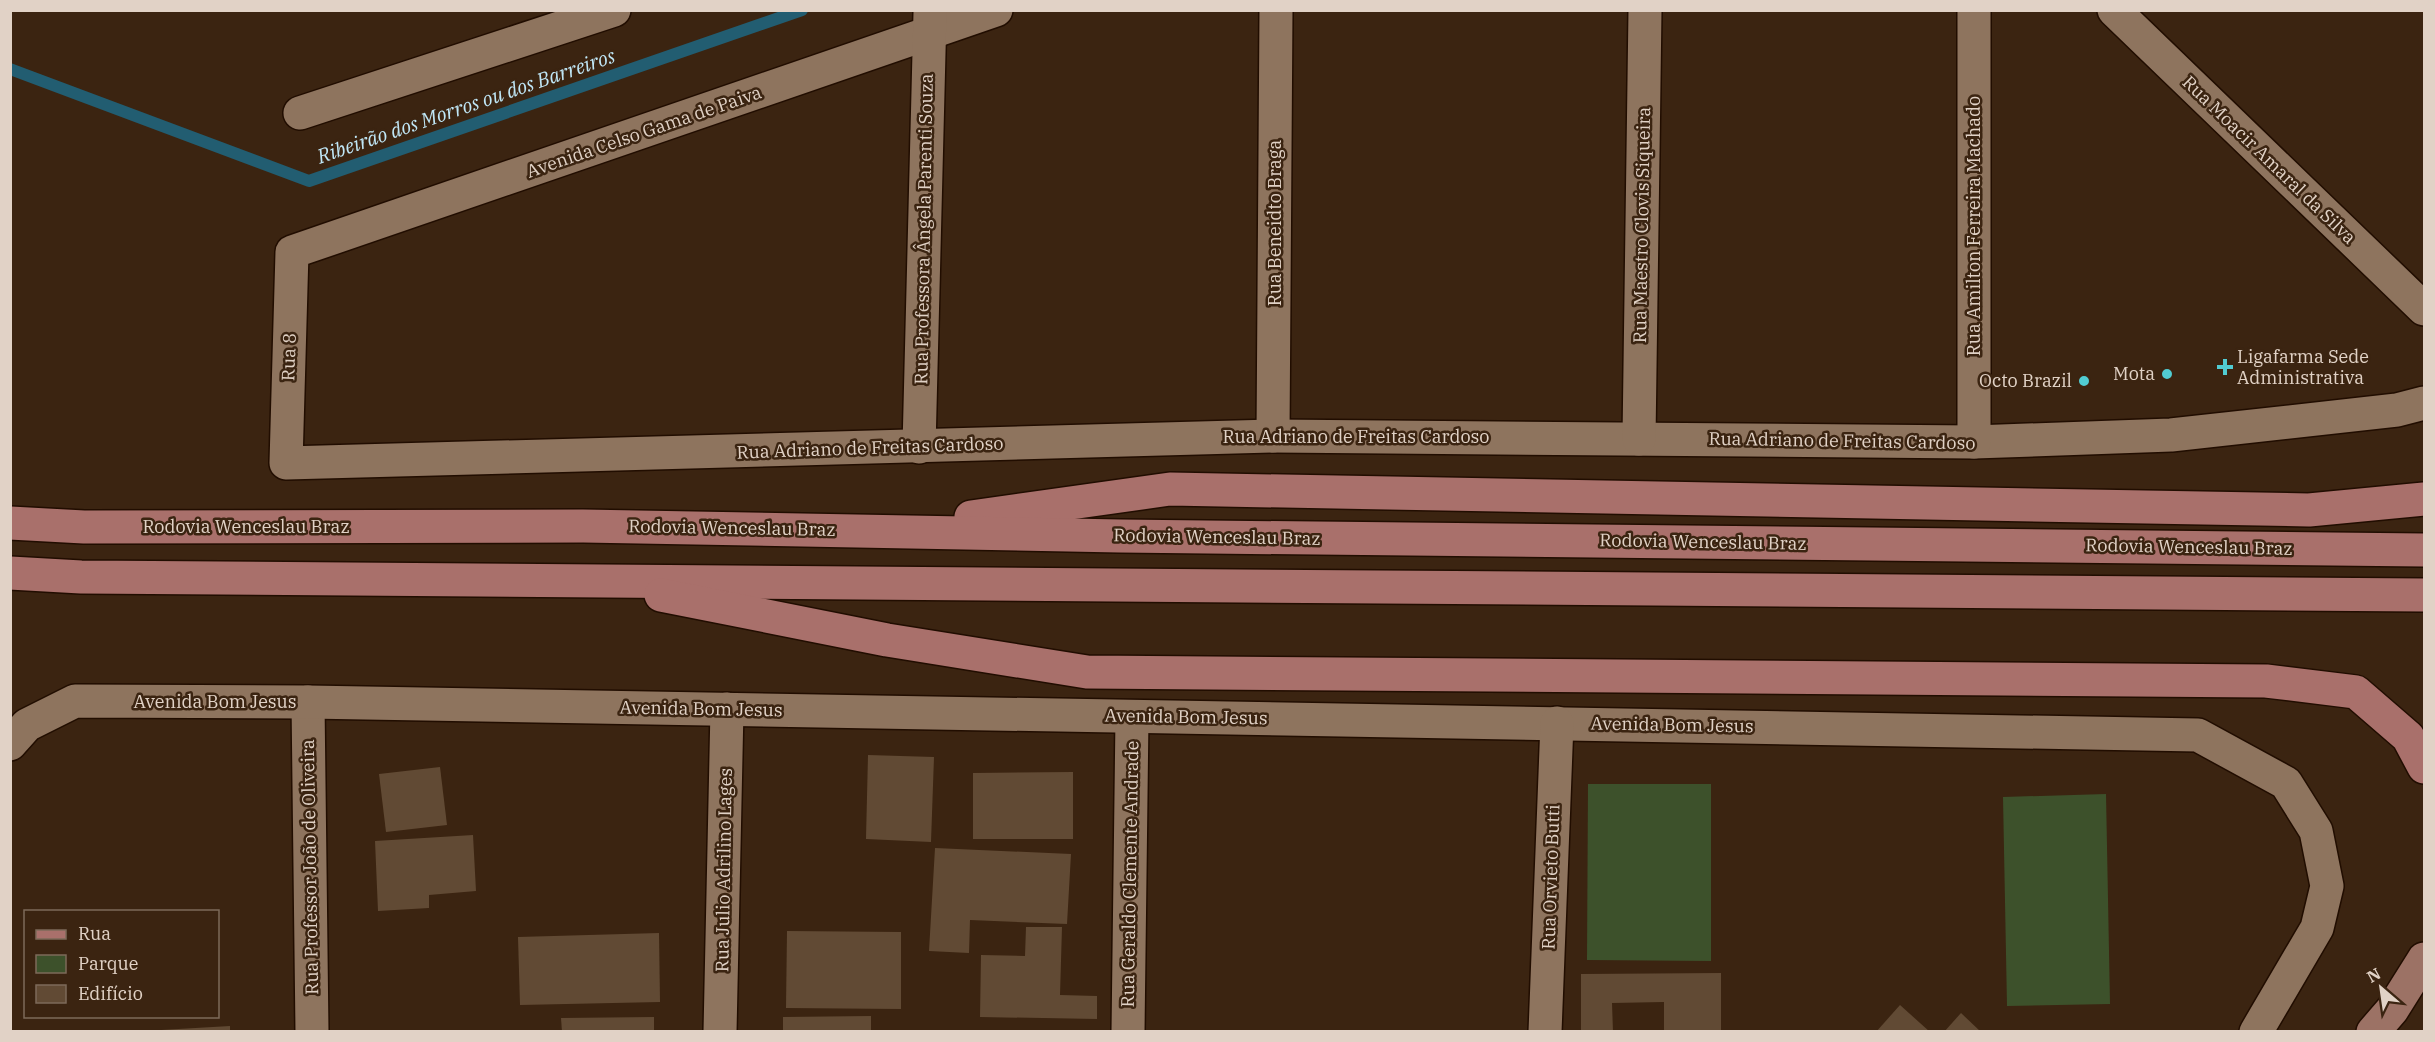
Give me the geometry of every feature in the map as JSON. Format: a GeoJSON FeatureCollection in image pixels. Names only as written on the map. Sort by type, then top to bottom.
{"type":"FeatureCollection","features":[{"type":"Feature","properties":{"kind":"main road"},"geometry":{"type":"LineString","coordinates":[[583,526],[939,521],[1170,489],[2309,510],[2424,499]]}},
{"type":"Feature","properties":{"kind":"main road","name":"Rodovia Wenceslau Braz"},"geometry":{"type":"LineString","coordinates":[[10,523],[84,527],[583,526],[1120,536],[2424,550]]}},
{"type":"Feature","properties":{"kind":"main road"},"geometry":{"type":"LineString","coordinates":[[10,573],[93,577],[1115,583],[2424,595]]}},
{"type":"Feature","properties":{"kind":"main road"},"geometry":{"type":"LineString","coordinates":[[583,580],[887,640],[1087,672],[2266,681],[2356,693],[2408,737],[2424,767]]}},
{"type":"Feature","properties":{"kind":"main road"},"geometry":{"type":"LineString","coordinates":[[2373,1032],[2392,1010],[2424,959]]}},
{"type":"Feature","properties":{"kind":"street"},"geometry":{"type":"LineString","coordinates":[[300,112],[614,10]]}},
{"type":"Feature","properties":{"kind":"street","name":"Avenida Celso Gama de Paiva"},"geometry":{"type":"LineString","coordinates":[[292,252],[929,22],[996,10]]}},
{"type":"Feature","properties":{"kind":"street","name":"Rua Beneidto Braga"},"geometry":{"type":"LineString","coordinates":[[1273,436],[1276,10]]}},
{"type":"Feature","properties":{"kind":"street","name":"Rua Maestro Clovis Siqueira"},"geometry":{"type":"LineString","coordinates":[[1639,439],[1645,10]]}},
{"type":"Feature","properties":{"kind":"street","name":"Rua Amilton Ferreira Machado"},"geometry":{"type":"LineString","coordinates":[[1974,10],[1974,442]]}},
{"type":"Feature","properties":{"kind":"street","name":"Rua Moacir Amaral da Silva"},"geometry":{"type":"LineString","coordinates":[[2114,10],[2424,309]]}},
{"type":"Feature","properties":{"kind":"street","name":"Rua Professora Ângela Parenti Souza"},"geometry":{"type":"LineString","coordinates":[[919,447],[929,22]]}},
{"type":"Feature","properties":{"kind":"street","name":"Rua 8"},"geometry":{"type":"LineString","coordinates":[[286,463],[292,252]]}},
{"type":"Feature","properties":{"kind":"street","name":"Rua Adriano de Freitas Cardoso"},"geometry":{"type":"LineString","coordinates":[[286,463],[1273,436],[1974,442],[2171,435],[2397,410],[2424,403]]}},
{"type":"Feature","properties":{"kind":"street","name":"Avenida Bom Jesus"},"geometry":{"type":"LineString","coordinates":[[10,744],[27,725],[75,701],[308,702],[2198,735],[2286,783],[2316,831],[2326,886],[2317,928],[2256,1032]]}},
{"type":"Feature","properties":{"kind":"street","name":"Rua Professor João de Oliveira"},"geometry":{"type":"LineString","coordinates":[[308,702],[312,1032]]}},
{"type":"Feature","properties":{"kind":"street","name":"Rua Julio Adrilino Lages"},"geometry":{"type":"LineString","coordinates":[[720,1032],[727,709]]}},
{"type":"Feature","properties":{"kind":"street","name":"Rua Geraldo Clemente Andrade"},"geometry":{"type":"LineString","coordinates":[[1128,1032],[1132,717]]}},
{"type":"Feature","properties":{"kind":"street","name":"Rua Orvieto Butti"},"geometry":{"type":"LineString","coordinates":[[1545,1032],[1557,723]]}},
{"type":"Feature","properties":{"kind":"green space"},"geometry":{"type":"Polygon","coordinates":[[[1588,784],[1711,784],[1711,961],[1587,960],[1588,784]]]}},
{"type":"Feature","properties":{"kind":"green space"},"geometry":{"type":"Polygon","coordinates":[[[2106,794],[2110,1004],[2007,1006],[2003,797],[2106,794]]]}},
{"type":"Feature","properties":{"kind":"building"},"geometry":{"type":"Polygon","coordinates":[[[868,755],[934,757],[931,842],[866,839],[868,755]]]}},
{"type":"Feature","properties":{"kind":"building"},"geometry":{"type":"Polygon","coordinates":[[[440,767],[447,825],[386,832],[379,774],[440,767]]]}},
{"type":"Feature","properties":{"kind":"building"},"geometry":{"type":"Polygon","coordinates":[[[1073,772],[1073,839],[973,839],[973,773],[1073,772]]]}},
{"type":"Feature","properties":{"kind":"building"},"geometry":{"type":"Polygon","coordinates":[[[473,835],[476,891],[429,895],[429,908],[378,911],[375,841],[473,835]]]}},
{"type":"Feature","properties":{"kind":"building"},"geometry":{"type":"Polygon","coordinates":[[[935,848],[1071,854],[1067,924],[970,920],[969,953],[929,951],[935,848]]]}},
{"type":"Feature","properties":{"kind":"building"},"geometry":{"type":"Polygon","coordinates":[[[1026,927],[1062,927],[1060,995],[1097,996],[1097,1019],[980,1017],[981,955],[1025,956],[1026,927]]]}},
{"type":"Feature","properties":{"kind":"building"},"geometry":{"type":"Polygon","coordinates":[[[787,931],[901,932],[901,1009],[786,1008],[787,931]]]}},
{"type":"Feature","properties":{"kind":"building"},"geometry":{"type":"Polygon","coordinates":[[[659,933],[660,1002],[520,1005],[518,937],[659,933]]]}},
{"type":"Feature","properties":{"kind":"building"},"geometry":{"type":"Polygon","coordinates":[[[1721,973],[1721,1032],[1664,1032],[1664,1002],[1612,1003],[1613,1032],[1581,1032],[1581,974],[1721,973]]]}},
{"type":"Feature","properties":{"kind":"building"},"geometry":{"type":"Polygon","coordinates":[[[1900,1005],[1930,1032],[1876,1032],[1900,1005]]]}},
{"type":"Feature","properties":{"kind":"building"},"geometry":{"type":"Polygon","coordinates":[[[1961,1013],[1981,1032],[1944,1032],[1961,1013]]]}},
{"type":"Feature","properties":{"kind":"building"},"geometry":{"type":"Polygon","coordinates":[[[871,1016],[871,1032],[783,1032],[783,1017],[871,1016]]]}},
{"type":"Feature","properties":{"kind":"building"},"geometry":{"type":"Polygon","coordinates":[[[654,1017],[654,1032],[562,1032],[561,1018],[654,1017]]]}},
{"type":"Feature","properties":{"kind":"building"},"geometry":{"type":"Polygon","coordinates":[[[230,1026],[230,1032],[161,1032],[161,1030],[230,1026]]]}},
{"type":"Feature","properties":{"kind":"waterway","name":"Ribeirão dos Morros ou dos Barreiros"},"geometry":{"type":"LineString","coordinates":[[10,69],[309,181],[802,10]]}},
{"type":"Feature","properties":{"kind":"place","name":"Ligafarma Sede Administrativa"},"geometry":{"type":"Point","coordinates":[2225,367]}},
{"type":"Feature","properties":{"kind":"place","name":"Mota"},"geometry":{"type":"Point","coordinates":[2167,374]}},
{"type":"Feature","properties":{"kind":"place","name":"Octo Brazil"},"geometry":{"type":"Point","coordinates":[2084,381]}}]}
